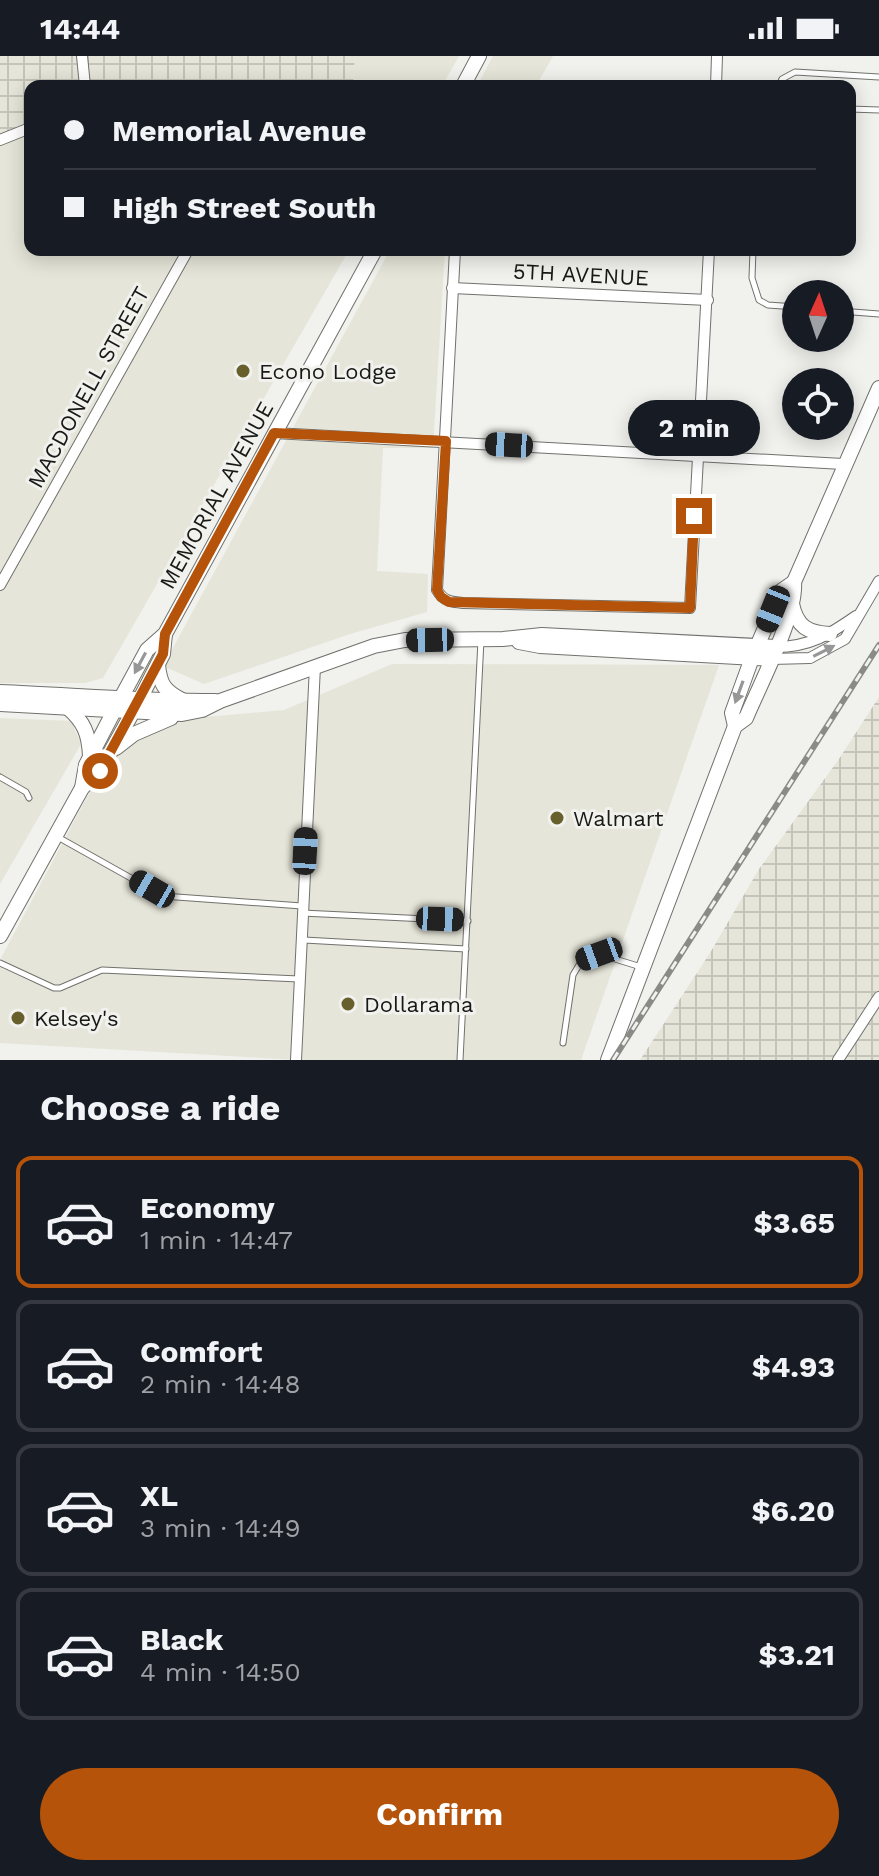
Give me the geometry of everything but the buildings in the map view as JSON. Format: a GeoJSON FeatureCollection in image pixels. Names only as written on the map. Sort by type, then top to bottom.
{"type":"FeatureCollection","features":[{"type":"Feature","properties":{"kind":"main road"},"geometry":{"type":"LineString","coordinates":[[466,80],[476,58]]}},
{"type":"Feature","properties":{"kind":"main road","name":"MEMORIAL AVENUE"},"geometry":{"type":"LineString","coordinates":[[82,788],[86,765],[121,697],[147,650],[165,634],[372,256]]}},
{"type":"Feature","properties":{"kind":"main road"},"geometry":{"type":"LineString","coordinates":[[608,1060],[735,726],[746,718],[795,594],[794,582],[843,464],[879,388]]}},
{"type":"Feature","properties":{"kind":"main road"},"geometry":{"type":"LineString","coordinates":[[735,726],[732,713],[755,652],[781,591],[794,582]]}},
{"type":"Feature","properties":{"kind":"main road"},"geometry":{"type":"LineString","coordinates":[[792,602],[797,622],[803,628],[814,633],[830,634]]}},
{"type":"Feature","properties":{"kind":"main road","name":"MEMORIAL AVENUE"},"geometry":{"type":"LineString","coordinates":[[0,936],[82,788],[100,771],[136,706],[163,654],[165,634]]}},
{"type":"Feature","properties":{"kind":"main road"},"geometry":{"type":"LineString","coordinates":[[0,704],[114,711],[136,706],[184,708],[220,701],[389,642],[542,635],[773,653]]}},
{"type":"Feature","properties":{"kind":"main road"},"geometry":{"type":"LineString","coordinates":[[158,664],[160,683],[184,708]]}},
{"type":"Feature","properties":{"kind":"main road"},"geometry":{"type":"LineString","coordinates":[[0,692],[121,697],[136,706]]}},
{"type":"Feature","properties":{"kind":"main road"},"geometry":{"type":"LineString","coordinates":[[68,708],[86,729],[90,756]]}},
{"type":"Feature","properties":{"kind":"main road"},"geometry":{"type":"LineString","coordinates":[[105,761],[134,734],[184,708]]}},
{"type":"Feature","properties":{"kind":"street"},"geometry":{"type":"LineString","coordinates":[[82,56],[84,80]]}},
{"type":"Feature","properties":{"kind":"street"},"geometry":{"type":"LineString","coordinates":[[716,80],[717,56]]}},
{"type":"Feature","properties":{"kind":"street"},"geometry":{"type":"LineString","coordinates":[[0,140],[24,130]]}},
{"type":"Feature","properties":{"kind":"street","name":"MACDONELL STREET"},"geometry":{"type":"LineString","coordinates":[[0,585],[185,256]]}},
{"type":"Feature","properties":{"kind":"street"},"geometry":{"type":"LineString","coordinates":[[455,256],[439,593],[449,602],[463,603],[690,608],[709,256]]}},
{"type":"Feature","properties":{"kind":"street","name":"5TH AVENUE"},"geometry":{"type":"LineString","coordinates":[[452,288],[708,300]]}},
{"type":"Feature","properties":{"kind":"street"},"geometry":{"type":"LineString","coordinates":[[274,433],[843,464]]}},
{"type":"Feature","properties":{"kind":"street"},"geometry":{"type":"LineString","coordinates":[[773,653],[810,658],[845,639],[879,581]]}},
{"type":"Feature","properties":{"kind":"street"},"geometry":{"type":"LineString","coordinates":[[773,653],[830,634],[860,613]]}},
{"type":"Feature","properties":{"kind":"street"},"geometry":{"type":"LineString","coordinates":[[296,1060],[315,666]]}},
{"type":"Feature","properties":{"kind":"street"},"geometry":{"type":"LineString","coordinates":[[838,1060],[879,997]]}},
{"type":"Feature","properties":{"kind":"lane"},"geometry":{"type":"LineString","coordinates":[[782,80],[795,72],[879,77]]}},
{"type":"Feature","properties":{"kind":"lane"},"geometry":{"type":"LineString","coordinates":[[856,109],[879,110]]}},
{"type":"Feature","properties":{"kind":"lane"},"geometry":{"type":"LineString","coordinates":[[753,256],[752,278],[759,300],[768,305],[782,306]]}},
{"type":"Feature","properties":{"kind":"lane"},"geometry":{"type":"LineString","coordinates":[[854,312],[879,314]]}},
{"type":"Feature","properties":{"kind":"lane"},"geometry":{"type":"LineString","coordinates":[[460,1060],[481,639]]}},
{"type":"Feature","properties":{"kind":"lane"},"geometry":{"type":"LineString","coordinates":[[0,777],[26,792],[29,798]]}},
{"type":"Feature","properties":{"kind":"lane"},"geometry":{"type":"LineString","coordinates":[[55,835],[163,896],[468,921]]}},
{"type":"Feature","properties":{"kind":"lane"},"geometry":{"type":"LineString","coordinates":[[301,939],[466,949]]}},
{"type":"Feature","properties":{"kind":"lane"},"geometry":{"type":"LineString","coordinates":[[563,1043],[573,975],[582,960],[599,954],[643,968]]}},
{"type":"Feature","properties":{"kind":"lane"},"geometry":{"type":"LineString","coordinates":[[0,963],[54,988],[102,970],[299,979]]}},
{"type":"Feature","properties":{"kind":"shaded area"},"geometry":{"type":"Polygon","coordinates":[[[0,56],[355,56],[353,80],[24,80],[24,125],[0,135],[0,56]]]}},
{"type":"Feature","properties":{"kind":"shaded area"},"geometry":{"type":"Polygon","coordinates":[[[355,56],[459,56],[445,80],[353,80],[355,56]]]}},
{"type":"Feature","properties":{"kind":"shaded area"},"geometry":{"type":"Polygon","coordinates":[[[493,56],[553,56],[539,80],[480,80],[493,56]]]}},
{"type":"Feature","properties":{"kind":"shaded area"},"geometry":{"type":"Polygon","coordinates":[[[24,125],[24,256],[346,256],[103,678],[85,683],[0,683],[0,135],[24,125]]]}},
{"type":"Feature","properties":{"kind":"shaded area"},"geometry":{"type":"Polygon","coordinates":[[[387,256],[445,256],[433,448],[383,448],[377,571],[428,574],[427,612],[350,634],[204,684],[163,666],[387,256]]]}},
{"type":"Feature","properties":{"kind":"shaded area"},"geometry":{"type":"Polygon","coordinates":[[[392,664],[719,665],[581,1060],[298,1060],[0,1043],[0,960],[126,724],[284,710],[392,664]]]}},
{"type":"Feature","properties":{"kind":"shaded area"},"geometry":{"type":"Polygon","coordinates":[[[879,697],[879,1060],[640,1060],[710,953],[759,869],[839,759],[879,697]]]}},
{"type":"Feature","properties":{"kind":"shaded area"},"geometry":{"type":"Polygon","coordinates":[[[0,718],[71,721],[81,744],[0,884],[0,718]]]}},
{"type":"Feature","properties":{"kind":"railway"},"geometry":{"type":"LineString","coordinates":[[613,1060],[879,645]]}},
{"type":"Feature","properties":{"kind":"place","name":"Econo Lodge"},"geometry":{"type":"Point","coordinates":[243,371]}},
{"type":"Feature","properties":{"kind":"place","name":"Walmart"},"geometry":{"type":"Point","coordinates":[557,818]}},
{"type":"Feature","properties":{"kind":"place","name":"Dollarama"},"geometry":{"type":"Point","coordinates":[348,1004]}},
{"type":"Feature","properties":{"kind":"place","name":"Kelsey's"},"geometry":{"type":"Point","coordinates":[18,1018]}},
{"type":"Feature","properties":{"kind":"route"},"geometry":{"type":"LineString","coordinates":[[100,771],[163,654],[165,634],[274,433],[446,441],[437,590],[449,602],[690,608],[694,516]]}}]}
